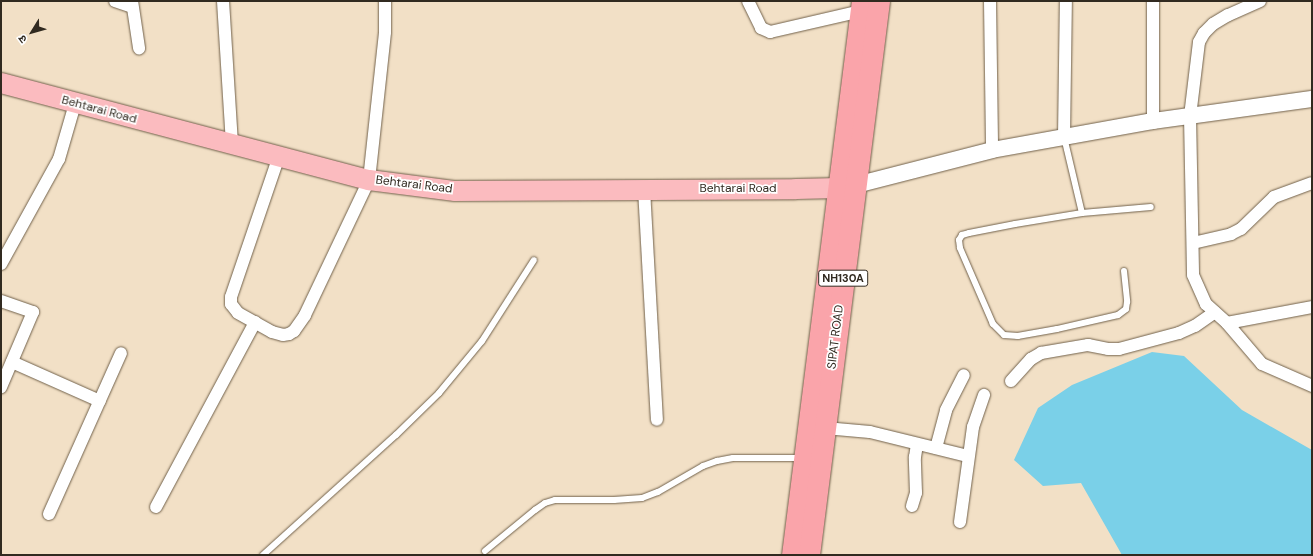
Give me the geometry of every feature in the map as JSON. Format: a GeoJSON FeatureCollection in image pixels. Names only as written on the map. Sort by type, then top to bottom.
{"type":"FeatureCollection","features":[{"type":"Feature","properties":{"kind":"highway","name":"SIPAT ROAD"},"geometry":{"type":"LineString","coordinates":[[792,555],[805,458],[847,187],[879,1]]}},
{"type":"Feature","properties":{"kind":"highway","name":"SIPAT ROAD"},"geometry":{"type":"LineString","coordinates":[[809,555],[825,428],[847,187],[861,6]]}},
{"type":"Feature","properties":{"kind":"main road","name":"Behtarai Road"},"geometry":{"type":"LineString","coordinates":[[1,83],[75,104],[369,180],[455,191],[847,187]]}},
{"type":"Feature","properties":{"kind":"street"},"geometry":{"type":"LineString","coordinates":[[115,1],[132,4],[139,48]]}},
{"type":"Feature","properties":{"kind":"street"},"geometry":{"type":"LineString","coordinates":[[223,1],[232,144]]}},
{"type":"Feature","properties":{"kind":"street"},"geometry":{"type":"LineString","coordinates":[[279,156],[231,297],[232,308],[272,332],[282,335],[289,334],[294,331],[304,315],[369,180],[385,32],[385,1]]}},
{"type":"Feature","properties":{"kind":"street"},"geometry":{"type":"LineString","coordinates":[[748,1],[760,28],[770,32],[861,6]]}},
{"type":"Feature","properties":{"kind":"street"},"geometry":{"type":"LineString","coordinates":[[990,1],[992,150]]}},
{"type":"Feature","properties":{"kind":"street"},"geometry":{"type":"LineString","coordinates":[[1064,137],[1066,1]]}},
{"type":"Feature","properties":{"kind":"street"},"geometry":{"type":"LineString","coordinates":[[1153,1],[1154,121]]}},
{"type":"Feature","properties":{"kind":"street"},"geometry":{"type":"LineString","coordinates":[[1260,1],[1228,15],[1213,24],[1204,33],[1199,42],[1196,54],[1190,116],[1193,275],[1206,304],[1227,323],[1262,364],[1312,386]]}},
{"type":"Feature","properties":{"kind":"street"},"geometry":{"type":"LineString","coordinates":[[847,187],[992,150],[1154,121],[1312,99]]}},
{"type":"Feature","properties":{"kind":"street"},"geometry":{"type":"LineString","coordinates":[[1,264],[58,159],[75,104]]}},
{"type":"Feature","properties":{"kind":"street"},"geometry":{"type":"LineString","coordinates":[[1193,244],[1231,234],[1241,229],[1274,197],[1312,183]]}},
{"type":"Feature","properties":{"kind":"street"},"geometry":{"type":"LineString","coordinates":[[644,189],[657,420]]}},
{"type":"Feature","properties":{"kind":"street"},"geometry":{"type":"LineString","coordinates":[[1,301],[33,312],[1,387]]}},
{"type":"Feature","properties":{"kind":"street"},"geometry":{"type":"LineString","coordinates":[[1227,323],[1312,307]]}},
{"type":"Feature","properties":{"kind":"street"},"geometry":{"type":"LineString","coordinates":[[1011,381],[1023,366],[1041,353],[1088,345],[1108,349],[1119,349],[1179,333],[1195,326],[1215,312]]}},
{"type":"Feature","properties":{"kind":"street"},"geometry":{"type":"LineString","coordinates":[[156,507],[255,322]]}},
{"type":"Feature","properties":{"kind":"street"},"geometry":{"type":"LineString","coordinates":[[49,514],[121,353]]}},
{"type":"Feature","properties":{"kind":"street"},"geometry":{"type":"LineString","coordinates":[[12,362],[100,401]]}},
{"type":"Feature","properties":{"kind":"street"},"geometry":{"type":"LineString","coordinates":[[936,448],[946,410],[964,376]]}},
{"type":"Feature","properties":{"kind":"street"},"geometry":{"type":"LineString","coordinates":[[960,522],[973,426],[984,395]]}},
{"type":"Feature","properties":{"kind":"street"},"geometry":{"type":"LineString","coordinates":[[825,428],[870,432],[968,456]]}},
{"type":"Feature","properties":{"kind":"street"},"geometry":{"type":"LineString","coordinates":[[912,506],[916,494],[915,457],[917,444]]}},
{"type":"Feature","properties":{"kind":"lane"},"geometry":{"type":"LineString","coordinates":[[1064,137],[1082,213]]}},
{"type":"Feature","properties":{"kind":"lane"},"geometry":{"type":"LineString","coordinates":[[1124,271],[1127,302],[1126,309],[1118,315],[1018,336],[1004,335],[993,324],[960,248],[959,240],[962,235],[969,233],[1082,213],[1151,207]]}},
{"type":"Feature","properties":{"kind":"lane"},"geometry":{"type":"LineString","coordinates":[[263,555],[385,445],[439,393],[482,341],[534,260]]}},
{"type":"Feature","properties":{"kind":"lane"},"geometry":{"type":"LineString","coordinates":[[485,551],[545,503],[555,500],[614,500],[642,498],[664,490],[703,466],[717,461],[733,458],[805,458]]}},
{"type":"Feature","properties":{"kind":"water"},"geometry":{"type":"Polygon","coordinates":[[[1152,352],[1184,356],[1242,410],[1312,450],[1312,555],[1122,555],[1081,483],[1043,486],[1014,460],[1038,408],[1072,385],[1152,352]]]}}]}
